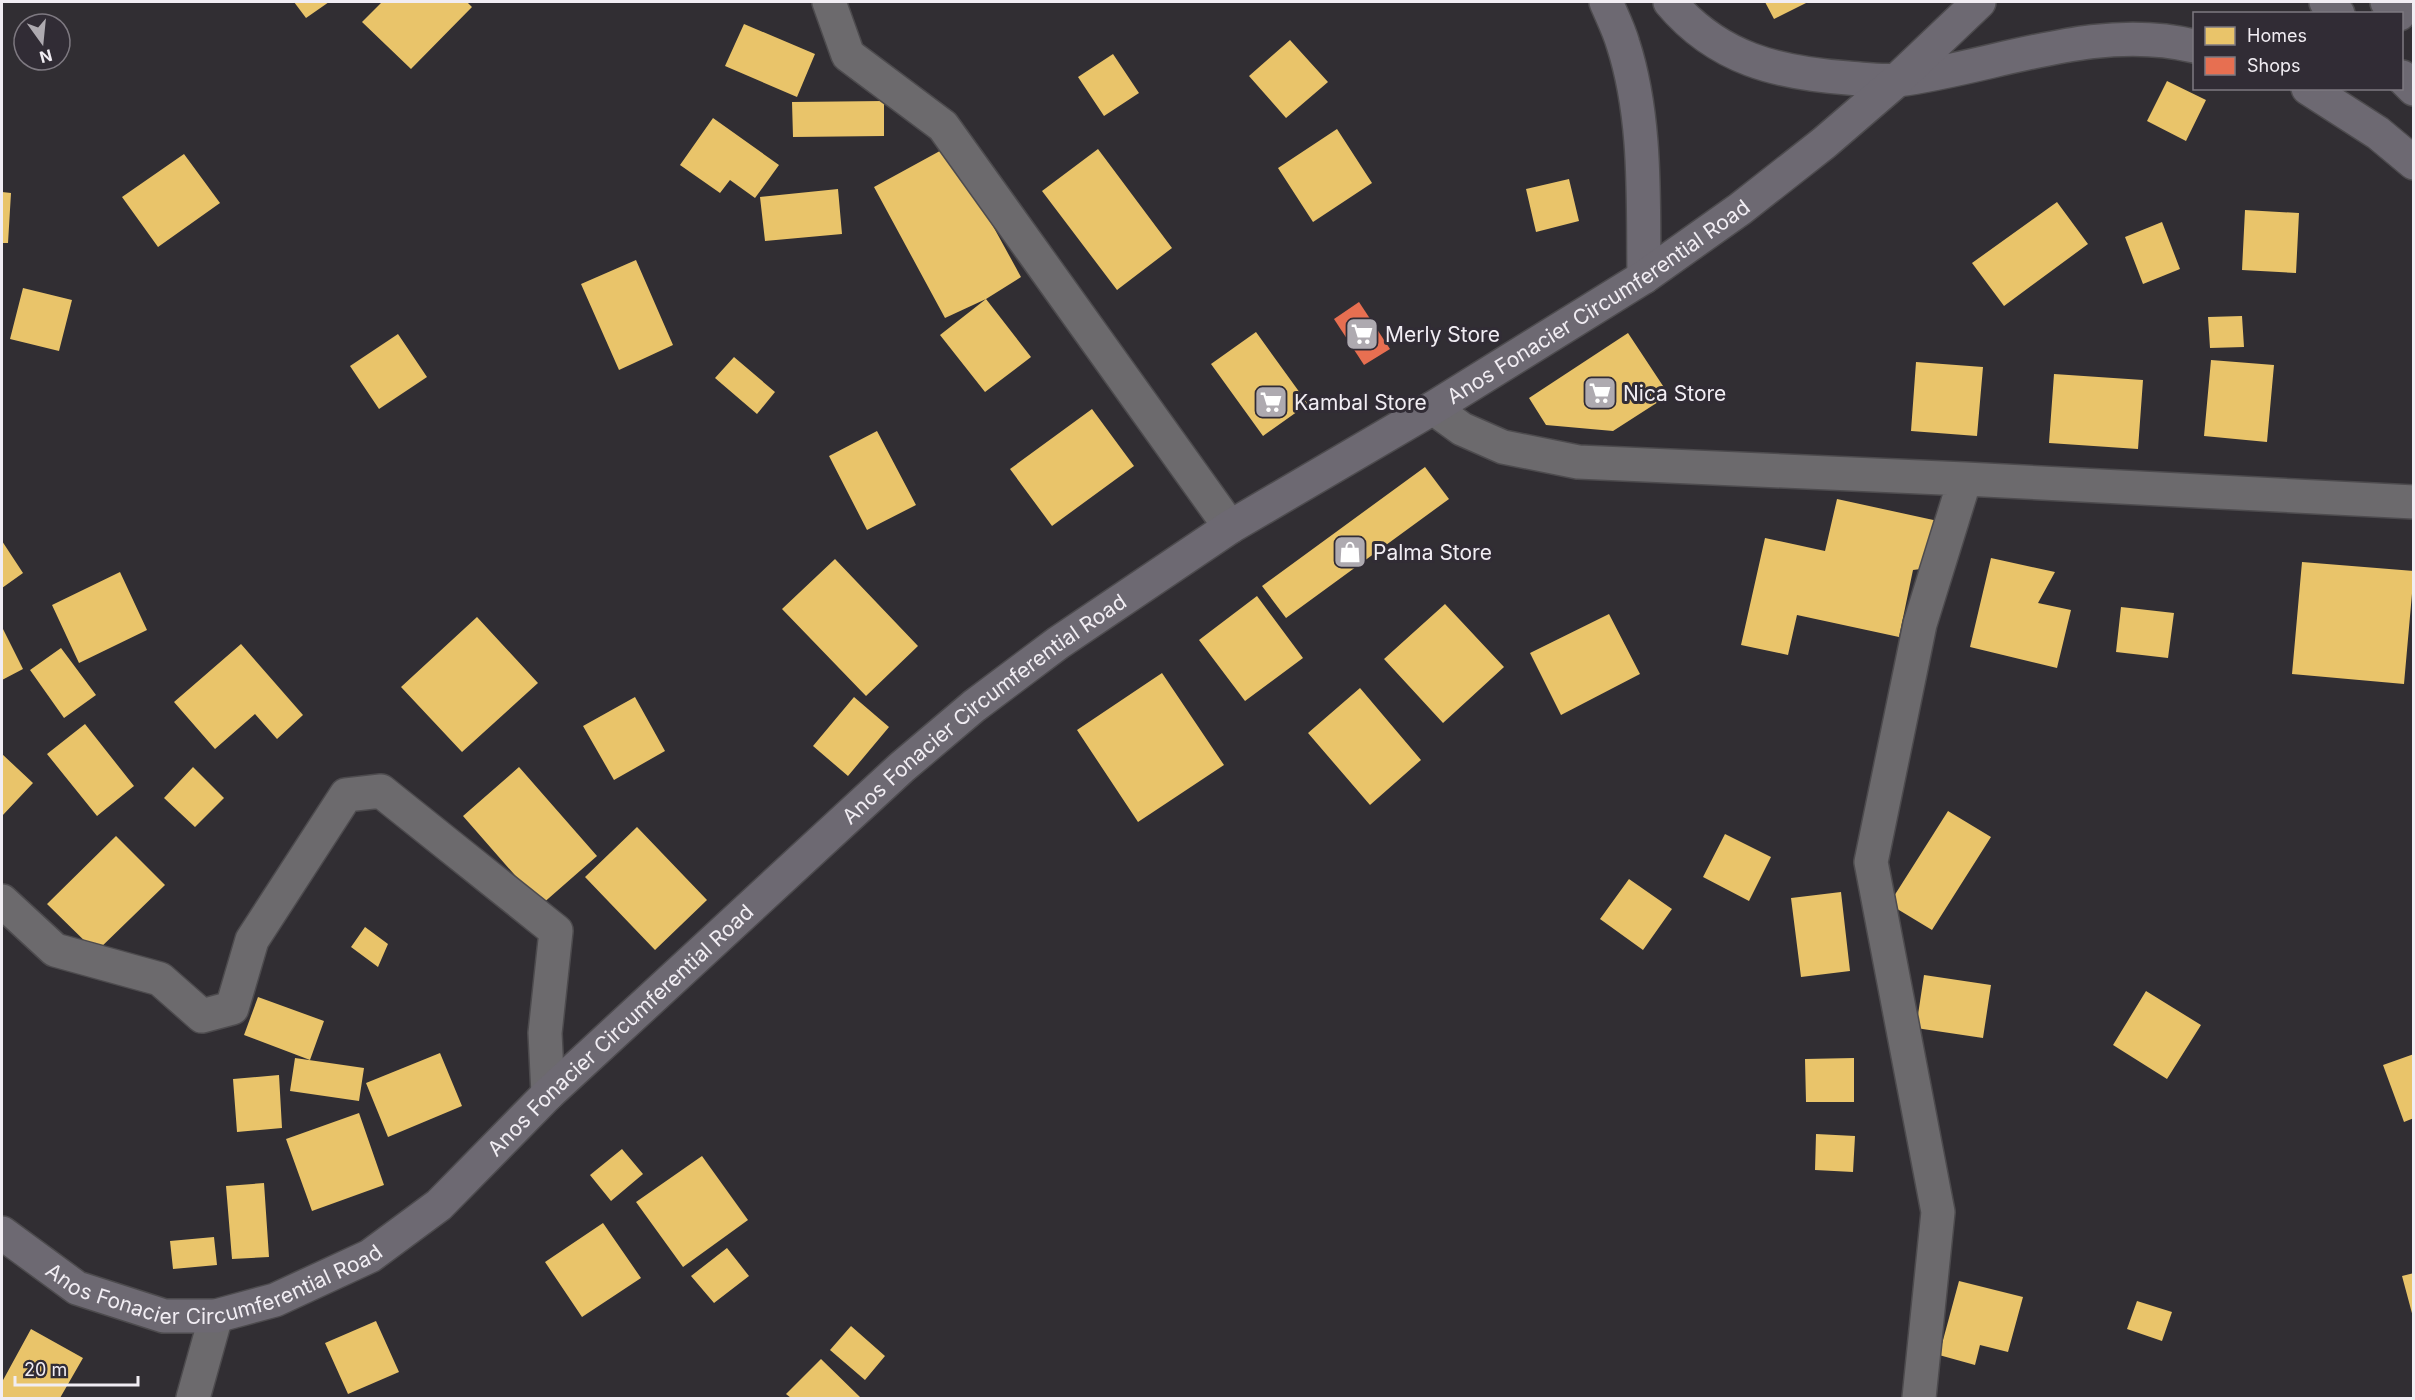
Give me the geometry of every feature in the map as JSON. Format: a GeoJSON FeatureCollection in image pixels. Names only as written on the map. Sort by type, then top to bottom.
{"type":"FeatureCollection","features":[{"type":"Feature","properties":{"kind":"main road"},"geometry":{"type":"LineString","coordinates":[[1606,2],[1624,45],[1634,88],[1640,136],[1644,277]]}},
{"type":"Feature","properties":{"kind":"main road"},"geometry":{"type":"LineString","coordinates":[[1670,2],[1709,37],[1737,55],[1775,68],[1809,74],[1896,81],[2054,48],[2114,39],[2176,41],[2193,46]]}},
{"type":"Feature","properties":{"kind":"main road","name":"Anos Fonacier Circumferential Road"},"geometry":{"type":"LineString","coordinates":[[2,1233],[77,1288],[164,1316],[216,1316],[275,1300],[370,1256],[439,1205],[548,1095],[902,767],[974,706],[1058,643],[1230,527],[1433,408],[1644,277],[1749,202],[1824,143],[1896,81],[1979,2]]}},
{"type":"Feature","properties":{"kind":"main road"},"geometry":{"type":"LineString","coordinates":[[2403,18],[2414,28]]}},
{"type":"Feature","properties":{"kind":"main road"},"geometry":{"type":"LineString","coordinates":[[2403,78],[2414,89]]}},
{"type":"Feature","properties":{"kind":"main road"},"geometry":{"type":"LineString","coordinates":[[2311,90],[2378,133],[2413,162]]}},
{"type":"Feature","properties":{"kind":"street"},"geometry":{"type":"LineString","coordinates":[[829,2],[848,56],[943,126],[1230,527]]}},
{"type":"Feature","properties":{"kind":"street"},"geometry":{"type":"LineString","coordinates":[[1433,408],[1462,429],[1503,447],[1578,462],[2414,502]]}},
{"type":"Feature","properties":{"kind":"street"},"geometry":{"type":"LineString","coordinates":[[1918,1398],[1938,1212],[1871,862],[1920,624],[1965,479]]}},
{"type":"Feature","properties":{"kind":"street"},"geometry":{"type":"LineString","coordinates":[[2,901],[55,950],[160,979],[202,1016],[232,1008],[252,940],[346,795],[381,791],[556,931],[545,1033],[548,1095]]}},
{"type":"Feature","properties":{"kind":"street"},"geometry":{"type":"LineString","coordinates":[[193,1398],[216,1316]]}},
{"type":"Feature","properties":{"kind":"building: Homes"},"geometry":{"type":"Polygon","coordinates":[[[294,2],[329,2],[306,18],[294,2]]]}},
{"type":"Feature","properties":{"kind":"building: Homes"},"geometry":{"type":"Polygon","coordinates":[[[382,2],[467,2],[472,7],[411,69],[362,22],[382,2]]]}},
{"type":"Feature","properties":{"kind":"building: Homes"},"geometry":{"type":"Polygon","coordinates":[[[1765,2],[1808,2],[1774,19],[1765,2]]]}},
{"type":"Feature","properties":{"kind":"building: Homes"},"geometry":{"type":"Polygon","coordinates":[[[744,24],[815,54],[797,97],[725,66],[744,24]]]}},
{"type":"Feature","properties":{"kind":"building: Homes"},"geometry":{"type":"Polygon","coordinates":[[[1290,40],[1328,82],[1286,118],[1249,76],[1290,40]]]}},
{"type":"Feature","properties":{"kind":"building: Homes"},"geometry":{"type":"Polygon","coordinates":[[[1113,54],[1139,93],[1104,116],[1078,77],[1113,54]]]}},
{"type":"Feature","properties":{"kind":"building: Homes"},"geometry":{"type":"Polygon","coordinates":[[[2167,81],[2206,100],[2186,141],[2147,121],[2167,81]]]}},
{"type":"Feature","properties":{"kind":"building: Homes"},"geometry":{"type":"Polygon","coordinates":[[[884,101],[884,136],[793,137],[792,102],[884,101]]]}},
{"type":"Feature","properties":{"kind":"building: Homes"},"geometry":{"type":"Polygon","coordinates":[[[713,118],[779,165],[755,198],[730,180],[720,193],[680,165],[713,118]]]}},
{"type":"Feature","properties":{"kind":"building: Homes"},"geometry":{"type":"Polygon","coordinates":[[[1337,129],[1372,183],[1313,222],[1278,168],[1337,129]]]}},
{"type":"Feature","properties":{"kind":"building: Homes"},"geometry":{"type":"Polygon","coordinates":[[[949,146],[1021,277],[986,299],[945,318],[874,187],[949,146]]]}},
{"type":"Feature","properties":{"kind":"building: Homes"},"geometry":{"type":"Polygon","coordinates":[[[1098,149],[1172,248],[1117,290],[1042,191],[1098,149]]]}},
{"type":"Feature","properties":{"kind":"building: Homes"},"geometry":{"type":"Polygon","coordinates":[[[184,154],[220,203],[158,247],[122,197],[184,154]]]}},
{"type":"Feature","properties":{"kind":"building: Homes"},"geometry":{"type":"Polygon","coordinates":[[[1569,179],[1579,221],[1536,232],[1526,189],[1569,179]]]}},
{"type":"Feature","properties":{"kind":"building: Homes"},"geometry":{"type":"Polygon","coordinates":[[[838,189],[842,234],[765,241],[760,197],[838,189]]]}},
{"type":"Feature","properties":{"kind":"building: Homes"},"geometry":{"type":"Polygon","coordinates":[[[2,192],[11,193],[8,243],[2,243],[2,192]]]}},
{"type":"Feature","properties":{"kind":"building: Homes"},"geometry":{"type":"Polygon","coordinates":[[[2057,202],[2088,244],[2004,306],[1972,263],[2057,202]]]}},
{"type":"Feature","properties":{"kind":"building: Homes"},"geometry":{"type":"Polygon","coordinates":[[[2245,210],[2299,213],[2296,273],[2242,270],[2245,210]]]}},
{"type":"Feature","properties":{"kind":"building: Homes"},"geometry":{"type":"Polygon","coordinates":[[[2162,222],[2180,269],[2143,284],[2125,237],[2162,222]]]}},
{"type":"Feature","properties":{"kind":"building: Homes"},"geometry":{"type":"Polygon","coordinates":[[[636,260],[673,345],[619,370],[581,284],[636,260]]]}},
{"type":"Feature","properties":{"kind":"building: Homes"},"geometry":{"type":"Polygon","coordinates":[[[23,288],[72,300],[59,351],[10,339],[23,288]]]}},
{"type":"Feature","properties":{"kind":"building: Homes"},"geometry":{"type":"Polygon","coordinates":[[[986,299],[1031,357],[985,392],[940,335],[986,299]]]}},
{"type":"Feature","properties":{"kind":"building: Homes"},"geometry":{"type":"Polygon","coordinates":[[[2242,316],[2244,347],[2210,348],[2208,317],[2242,316]]]}},
{"type":"Feature","properties":{"kind":"building: Homes"},"geometry":{"type":"Polygon","coordinates":[[[1256,332],[1308,404],[1263,436],[1211,364],[1256,332]]]}},
{"type":"Feature","properties":{"kind":"building: Homes"},"geometry":{"type":"Polygon","coordinates":[[[1628,333],[1669,395],[1613,431],[1546,425],[1529,398],[1628,333]]]}},
{"type":"Feature","properties":{"kind":"building: Homes"},"geometry":{"type":"Polygon","coordinates":[[[398,334],[427,377],[379,409],[350,366],[398,334]]]}},
{"type":"Feature","properties":{"kind":"building: Homes"},"geometry":{"type":"Polygon","coordinates":[[[734,357],[775,392],[757,414],[715,378],[734,357]]]}},
{"type":"Feature","properties":{"kind":"building: Homes"},"geometry":{"type":"Polygon","coordinates":[[[2211,360],[2274,365],[2267,442],[2204,436],[2211,360]]]}},
{"type":"Feature","properties":{"kind":"building: Homes"},"geometry":{"type":"Polygon","coordinates":[[[1916,362],[1983,367],[1977,436],[1911,431],[1916,362]]]}},
{"type":"Feature","properties":{"kind":"building: Homes"},"geometry":{"type":"Polygon","coordinates":[[[2054,374],[2143,380],[2138,449],[2049,443],[2054,374]]]}},
{"type":"Feature","properties":{"kind":"building: Homes"},"geometry":{"type":"Polygon","coordinates":[[[1092,409],[1134,466],[1052,526],[1010,469],[1092,409]]]}},
{"type":"Feature","properties":{"kind":"building: Homes"},"geometry":{"type":"Polygon","coordinates":[[[877,431],[916,505],[867,530],[829,456],[877,431]]]}},
{"type":"Feature","properties":{"kind":"building: Homes"},"geometry":{"type":"Polygon","coordinates":[[[1425,467],[1449,499],[1286,618],[1262,586],[1425,467]]]}},
{"type":"Feature","properties":{"kind":"building: Homes"},"geometry":{"type":"Polygon","coordinates":[[[1837,499],[1938,521],[1928,568],[1913,570],[1899,637],[1797,615],[1788,655],[1741,645],[1765,538],[1825,551],[1837,499]]]}},
{"type":"Feature","properties":{"kind":"building: Homes"},"geometry":{"type":"Polygon","coordinates":[[[2,541],[23,573],[2,588],[2,541]]]}},
{"type":"Feature","properties":{"kind":"building: Homes"},"geometry":{"type":"Polygon","coordinates":[[[1991,558],[2055,572],[2038,603],[2071,610],[2057,668],[1970,647],[1991,558]]]}},
{"type":"Feature","properties":{"kind":"building: Homes"},"geometry":{"type":"Polygon","coordinates":[[[835,559],[918,646],[866,696],[782,609],[835,559]]]}},
{"type":"Feature","properties":{"kind":"building: Homes"},"geometry":{"type":"Polygon","coordinates":[[[2302,562],[2414,571],[2404,684],[2292,674],[2302,562]]]}},
{"type":"Feature","properties":{"kind":"building: Homes"},"geometry":{"type":"Polygon","coordinates":[[[120,572],[147,630],[79,663],[52,605],[120,572]]]}},
{"type":"Feature","properties":{"kind":"building: Homes"},"geometry":{"type":"Polygon","coordinates":[[[1257,596],[1303,658],[1245,701],[1199,640],[1257,596]]]}},
{"type":"Feature","properties":{"kind":"building: Homes"},"geometry":{"type":"Polygon","coordinates":[[[1445,604],[1504,667],[1443,723],[1384,659],[1445,604]]]}},
{"type":"Feature","properties":{"kind":"building: Homes"},"geometry":{"type":"Polygon","coordinates":[[[2121,607],[2174,613],[2168,658],[2116,652],[2121,607]]]}},
{"type":"Feature","properties":{"kind":"building: Homes"},"geometry":{"type":"Polygon","coordinates":[[[1609,614],[1640,674],[1561,715],[1530,653],[1609,614]]]}},
{"type":"Feature","properties":{"kind":"building: Homes"},"geometry":{"type":"Polygon","coordinates":[[[477,617],[538,683],[462,752],[401,687],[477,617]]]}},
{"type":"Feature","properties":{"kind":"building: Homes"},"geometry":{"type":"Polygon","coordinates":[[[2,627],[23,669],[2,680],[2,627]]]}},
{"type":"Feature","properties":{"kind":"building: Homes"},"geometry":{"type":"Polygon","coordinates":[[[241,644],[303,715],[277,739],[255,714],[215,749],[174,702],[241,644]]]}},
{"type":"Feature","properties":{"kind":"building: Homes"},"geometry":{"type":"Polygon","coordinates":[[[61,648],[96,695],[64,718],[30,670],[61,648]]]}},
{"type":"Feature","properties":{"kind":"building: Homes"},"geometry":{"type":"Polygon","coordinates":[[[1162,673],[1224,765],[1138,822],[1077,730],[1162,673]]]}},
{"type":"Feature","properties":{"kind":"building: Homes"},"geometry":{"type":"Polygon","coordinates":[[[1360,688],[1421,760],[1370,805],[1308,733],[1360,688]]]}},
{"type":"Feature","properties":{"kind":"building: Homes"},"geometry":{"type":"Polygon","coordinates":[[[635,697],[665,751],[614,780],[583,726],[635,697]]]}},
{"type":"Feature","properties":{"kind":"building: Homes"},"geometry":{"type":"Polygon","coordinates":[[[854,697],[889,727],[848,776],[813,746],[854,697]]]}},
{"type":"Feature","properties":{"kind":"building: Homes"},"geometry":{"type":"Polygon","coordinates":[[[85,724],[134,786],[97,816],[47,754],[85,724]]]}},
{"type":"Feature","properties":{"kind":"building: Homes"},"geometry":{"type":"Polygon","coordinates":[[[2,754],[33,783],[2,816],[2,754]]]}},
{"type":"Feature","properties":{"kind":"building: Homes"},"geometry":{"type":"Polygon","coordinates":[[[193,767],[224,798],[195,827],[164,798],[193,767]]]}},
{"type":"Feature","properties":{"kind":"building: Homes"},"geometry":{"type":"Polygon","coordinates":[[[519,767],[597,856],[541,905],[463,816],[519,767]]]}},
{"type":"Feature","properties":{"kind":"building: Homes"},"geometry":{"type":"Polygon","coordinates":[[[1948,811],[1991,837],[1932,930],[1889,904],[1948,811]]]}},
{"type":"Feature","properties":{"kind":"building: Homes"},"geometry":{"type":"Polygon","coordinates":[[[637,827],[707,900],[655,950],[585,877],[637,827]]]}},
{"type":"Feature","properties":{"kind":"building: Homes"},"geometry":{"type":"Polygon","coordinates":[[[1725,834],[1771,857],[1749,901],[1703,877],[1725,834]]]}},
{"type":"Feature","properties":{"kind":"building: Homes"},"geometry":{"type":"Polygon","coordinates":[[[116,836],[165,885],[96,952],[47,904],[116,836]]]}},
{"type":"Feature","properties":{"kind":"building: Homes"},"geometry":{"type":"Polygon","coordinates":[[[1629,879],[1672,909],[1643,950],[1600,919],[1629,879]]]}},
{"type":"Feature","properties":{"kind":"building: Homes"},"geometry":{"type":"Polygon","coordinates":[[[1841,892],[1850,971],[1801,977],[1791,898],[1841,892]]]}},
{"type":"Feature","properties":{"kind":"building: Homes"},"geometry":{"type":"Polygon","coordinates":[[[365,927],[388,944],[378,967],[351,947],[365,927]]]}},
{"type":"Feature","properties":{"kind":"building: Homes"},"geometry":{"type":"Polygon","coordinates":[[[1924,975],[1991,985],[1983,1038],[1916,1028],[1924,975]]]}},
{"type":"Feature","properties":{"kind":"building: Homes"},"geometry":{"type":"Polygon","coordinates":[[[2146,991],[2201,1025],[2167,1079],[2113,1045],[2146,991]]]}},
{"type":"Feature","properties":{"kind":"building: Homes"},"geometry":{"type":"Polygon","coordinates":[[[258,997],[324,1021],[310,1060],[244,1035],[258,997]]]}},
{"type":"Feature","properties":{"kind":"building: Homes"},"geometry":{"type":"Polygon","coordinates":[[[440,1053],[462,1106],[388,1137],[366,1083],[440,1053]]]}},
{"type":"Feature","properties":{"kind":"building: Homes"},"geometry":{"type":"Polygon","coordinates":[[[2414,1054],[2414,1118],[2404,1122],[2383,1065],[2414,1054]]]}},
{"type":"Feature","properties":{"kind":"building: Homes"},"geometry":{"type":"Polygon","coordinates":[[[295,1058],[364,1068],[359,1101],[290,1091],[295,1058]]]}},
{"type":"Feature","properties":{"kind":"building: Homes"},"geometry":{"type":"Polygon","coordinates":[[[1854,1058],[1854,1102],[1806,1102],[1805,1059],[1854,1058]]]}},
{"type":"Feature","properties":{"kind":"building: Homes"},"geometry":{"type":"Polygon","coordinates":[[[279,1075],[282,1128],[237,1132],[233,1079],[279,1075]]]}},
{"type":"Feature","properties":{"kind":"building: Homes"},"geometry":{"type":"Polygon","coordinates":[[[359,1113],[384,1185],[312,1211],[286,1139],[359,1113]]]}},
{"type":"Feature","properties":{"kind":"building: Homes"},"geometry":{"type":"Polygon","coordinates":[[[1816,1134],[1855,1136],[1853,1172],[1815,1170],[1816,1134]]]}},
{"type":"Feature","properties":{"kind":"building: Homes"},"geometry":{"type":"Polygon","coordinates":[[[622,1149],[643,1174],[611,1201],[590,1175],[622,1149]]]}},
{"type":"Feature","properties":{"kind":"building: Homes"},"geometry":{"type":"Polygon","coordinates":[[[702,1156],[748,1220],[683,1267],[636,1202],[702,1156]]]}},
{"type":"Feature","properties":{"kind":"building: Homes"},"geometry":{"type":"Polygon","coordinates":[[[264,1183],[269,1257],[232,1259],[226,1186],[264,1183]]]}},
{"type":"Feature","properties":{"kind":"building: Homes"},"geometry":{"type":"Polygon","coordinates":[[[603,1223],[641,1278],[582,1317],[545,1262],[603,1223]]]}},
{"type":"Feature","properties":{"kind":"building: Homes"},"geometry":{"type":"Polygon","coordinates":[[[214,1237],[217,1265],[173,1269],[170,1241],[214,1237]]]}},
{"type":"Feature","properties":{"kind":"building: Homes"},"geometry":{"type":"Polygon","coordinates":[[[727,1248],[749,1276],[714,1303],[691,1276],[727,1248]]]}},
{"type":"Feature","properties":{"kind":"building: Homes"},"geometry":{"type":"Polygon","coordinates":[[[2414,1273],[2414,1317],[2413,1317],[2402,1276],[2414,1273]]]}},
{"type":"Feature","properties":{"kind":"building: Homes"},"geometry":{"type":"Polygon","coordinates":[[[1959,1281],[2023,1297],[2008,1352],[1980,1345],[1975,1365],[1939,1355],[1959,1281]]]}},
{"type":"Feature","properties":{"kind":"building: Homes"},"geometry":{"type":"Polygon","coordinates":[[[2137,1301],[2172,1312],[2162,1341],[2127,1329],[2137,1301]]]}},
{"type":"Feature","properties":{"kind":"building: Homes"},"geometry":{"type":"Polygon","coordinates":[[[376,1321],[399,1372],[348,1394],[325,1343],[376,1321]]]}},
{"type":"Feature","properties":{"kind":"building: Homes"},"geometry":{"type":"Polygon","coordinates":[[[851,1326],[885,1356],[865,1380],[830,1350],[851,1326]]]}},
{"type":"Feature","properties":{"kind":"building: Homes"},"geometry":{"type":"Polygon","coordinates":[[[31,1329],[83,1358],[60,1398],[2,1398],[2,1382],[31,1329]]]}},
{"type":"Feature","properties":{"kind":"building: Homes"},"geometry":{"type":"Polygon","coordinates":[[[821,1359],[861,1398],[791,1398],[786,1394],[821,1359]]]}},
{"type":"Feature","properties":{"kind":"building: Shops","name":"Merly Store"},"geometry":{"type":"Polygon","coordinates":[[[1359,302],[1390,349],[1364,365],[1334,319],[1359,302]]]}},
{"type":"Feature","properties":{"kind":"place","name":"Merly Store"},"geometry":{"type":"Point","coordinates":[1362,334]}},
{"type":"Feature","properties":{"kind":"place","name":"Nica Store"},"geometry":{"type":"Point","coordinates":[1600,393]}},
{"type":"Feature","properties":{"kind":"place","name":"Kambal Store"},"geometry":{"type":"Point","coordinates":[1271,402]}},
{"type":"Feature","properties":{"kind":"place","name":"Palma Store"},"geometry":{"type":"Point","coordinates":[1350,552]}}]}
